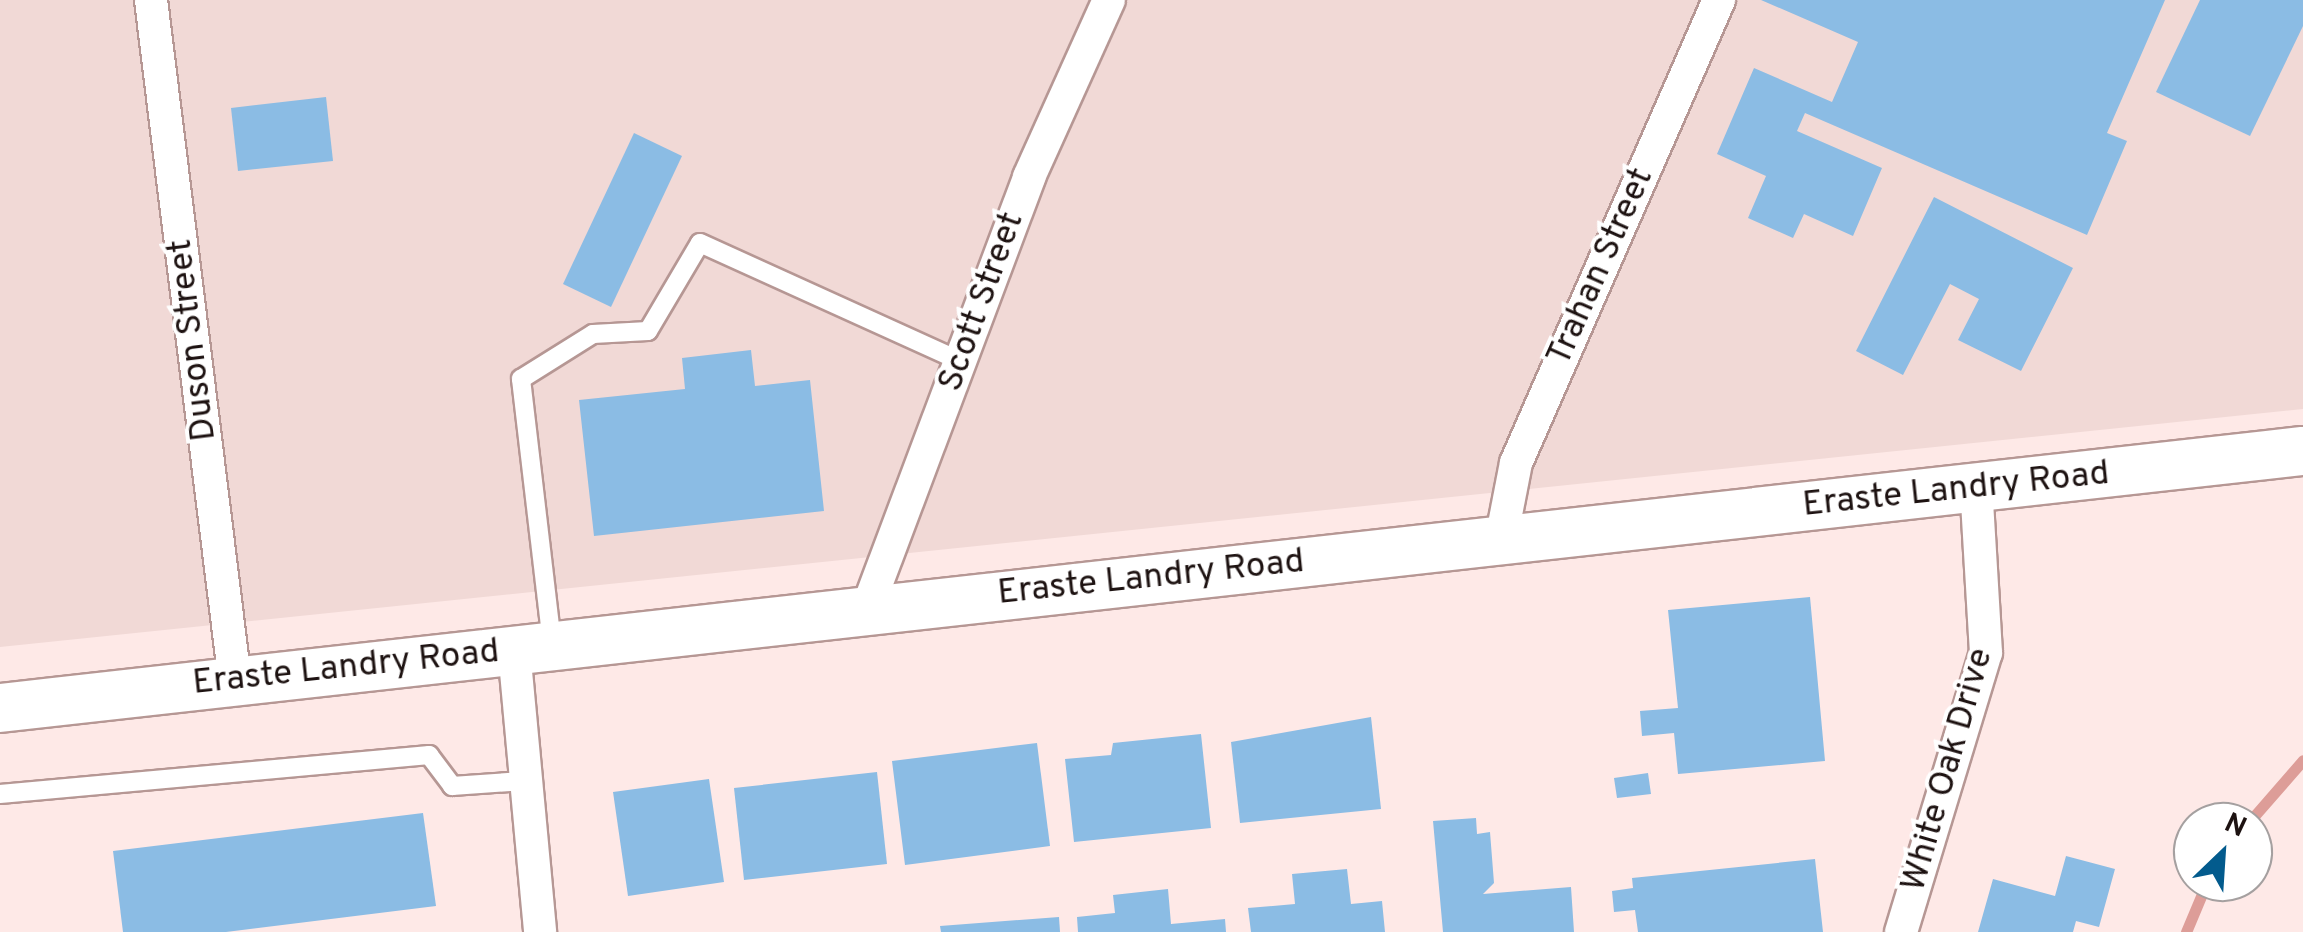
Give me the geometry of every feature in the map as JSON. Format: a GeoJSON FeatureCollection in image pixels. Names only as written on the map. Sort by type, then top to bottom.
{"type":"FeatureCollection","features":[{"type":"Feature","properties":{"kind":"street","name":"Duson Street"},"geometry":{"type":"LineString","coordinates":[[152,0],[235,681]]}},
{"type":"Feature","properties":{"kind":"street","name":"Scott Street"},"geometry":{"type":"LineString","coordinates":[[867,609],[1028,176],[1109,0]]}},
{"type":"Feature","properties":{"kind":"street","name":"Trahan Street"},"geometry":{"type":"LineString","coordinates":[[1501,540],[1516,463],[1718,0]]}},
{"type":"Feature","properties":{"kind":"street","name":"Eraste Landry Road"},"geometry":{"type":"LineString","coordinates":[[0,708],[2303,452]]}},
{"type":"Feature","properties":{"kind":"street","name":"White Oak Drive"},"geometry":{"type":"LineString","coordinates":[[1901,932],[1986,654],[1976,488]]}},
{"type":"Feature","properties":{"kind":"street"},"geometry":{"type":"LineString","coordinates":[[533,647],[524,782],[540,932]]}},
{"type":"Feature","properties":{"kind":"lane"},"geometry":{"type":"LineString","coordinates":[[533,647],[521,378],[593,334],[648,332],[700,244],[960,362]]}},
{"type":"Feature","properties":{"kind":"lane"},"geometry":{"type":"LineString","coordinates":[[0,794],[428,756],[452,786],[524,782]]}},
{"type":"Feature","properties":{"kind":"shaded area"},"geometry":{"type":"Polygon","coordinates":[[[0,0],[2303,0],[2303,409],[0,647],[0,0]]]}},
{"type":"Feature","properties":{"kind":"building"},"geometry":{"type":"Polygon","coordinates":[[[1761,0],[2165,0],[2107,133],[2127,141],[2087,235],[1805,113],[1797,131],[1882,168],[1853,236],[1804,214],[1793,238],[1748,218],[1766,176],[1717,154],[1754,68],[1832,102],[1858,42],[1761,0]]]}},
{"type":"Feature","properties":{"kind":"building"},"geometry":{"type":"Polygon","coordinates":[[[2200,0],[2303,0],[2303,26],[2250,136],[2156,92],[2200,0]]]}},
{"type":"Feature","properties":{"kind":"building"},"geometry":{"type":"Polygon","coordinates":[[[326,97],[333,161],[238,171],[231,108],[326,97]]]}},
{"type":"Feature","properties":{"kind":"building"},"geometry":{"type":"Polygon","coordinates":[[[634,133],[682,156],[611,307],[563,284],[634,133]]]}},
{"type":"Feature","properties":{"kind":"building"},"geometry":{"type":"Polygon","coordinates":[[[1934,197],[2073,268],[2021,371],[1958,340],[1979,299],[1950,284],[1903,375],[1856,351],[1934,197]]]}},
{"type":"Feature","properties":{"kind":"building"},"geometry":{"type":"Polygon","coordinates":[[[751,350],[755,386],[810,380],[824,511],[594,536],[579,400],[685,389],[682,358],[751,350]]]}},
{"type":"Feature","properties":{"kind":"building"},"geometry":{"type":"Polygon","coordinates":[[[1810,597],[1825,761],[1678,774],[1674,733],[1642,736],[1640,711],[1678,708],[1668,610],[1810,597]]]}},
{"type":"Feature","properties":{"kind":"building"},"geometry":{"type":"Polygon","coordinates":[[[1371,717],[1381,809],[1240,823],[1231,742],[1371,717]]]}},
{"type":"Feature","properties":{"kind":"building"},"geometry":{"type":"Polygon","coordinates":[[[1201,734],[1211,828],[1074,842],[1065,759],[1111,755],[1113,743],[1201,734]]]}},
{"type":"Feature","properties":{"kind":"building"},"geometry":{"type":"Polygon","coordinates":[[[1037,743],[1050,846],[905,865],[892,761],[1037,743]]]}},
{"type":"Feature","properties":{"kind":"building"},"geometry":{"type":"Polygon","coordinates":[[[877,772],[887,864],[744,880],[734,788],[877,772]]]}},
{"type":"Feature","properties":{"kind":"building"},"geometry":{"type":"Polygon","coordinates":[[[1648,773],[1651,794],[1617,798],[1614,778],[1648,773]]]}},
{"type":"Feature","properties":{"kind":"building"},"geometry":{"type":"Polygon","coordinates":[[[709,779],[724,882],[628,896],[613,792],[709,779]]]}},
{"type":"Feature","properties":{"kind":"building"},"geometry":{"type":"Polygon","coordinates":[[[423,813],[436,906],[226,932],[123,932],[113,851],[423,813]]]}},
{"type":"Feature","properties":{"kind":"building"},"geometry":{"type":"Polygon","coordinates":[[[1476,818],[1477,834],[1490,832],[1494,883],[1483,894],[1571,887],[1574,932],[1443,932],[1433,821],[1476,818]]]}},
{"type":"Feature","properties":{"kind":"building"},"geometry":{"type":"Polygon","coordinates":[[[2066,856],[2115,869],[2099,927],[2076,921],[2073,932],[1978,932],[1993,879],[2055,896],[2066,856]]]}},
{"type":"Feature","properties":{"kind":"building"},"geometry":{"type":"Polygon","coordinates":[[[1815,859],[1823,932],[1638,932],[1635,910],[1614,912],[1612,891],[1633,888],[1632,878],[1815,859]]]}},
{"type":"Feature","properties":{"kind":"building"},"geometry":{"type":"Polygon","coordinates":[[[1347,869],[1351,904],[1382,901],[1385,932],[1251,932],[1248,908],[1295,904],[1292,874],[1347,869]]]}},
{"type":"Feature","properties":{"kind":"building"},"geometry":{"type":"Polygon","coordinates":[[[1168,889],[1171,924],[1225,919],[1226,932],[1078,932],[1077,917],[1115,913],[1113,895],[1168,889]]]}},
{"type":"Feature","properties":{"kind":"building"},"geometry":{"type":"Polygon","coordinates":[[[1059,917],[1060,932],[941,932],[940,926],[1059,917]]]}},
{"type":"Feature","properties":{"kind":"waterway"},"geometry":{"type":"LineString","coordinates":[[2266,802],[2303,760]]}},
{"type":"Feature","properties":{"kind":"waterway"},"geometry":{"type":"LineString","coordinates":[[2186,932],[2199,902]]}}]}
